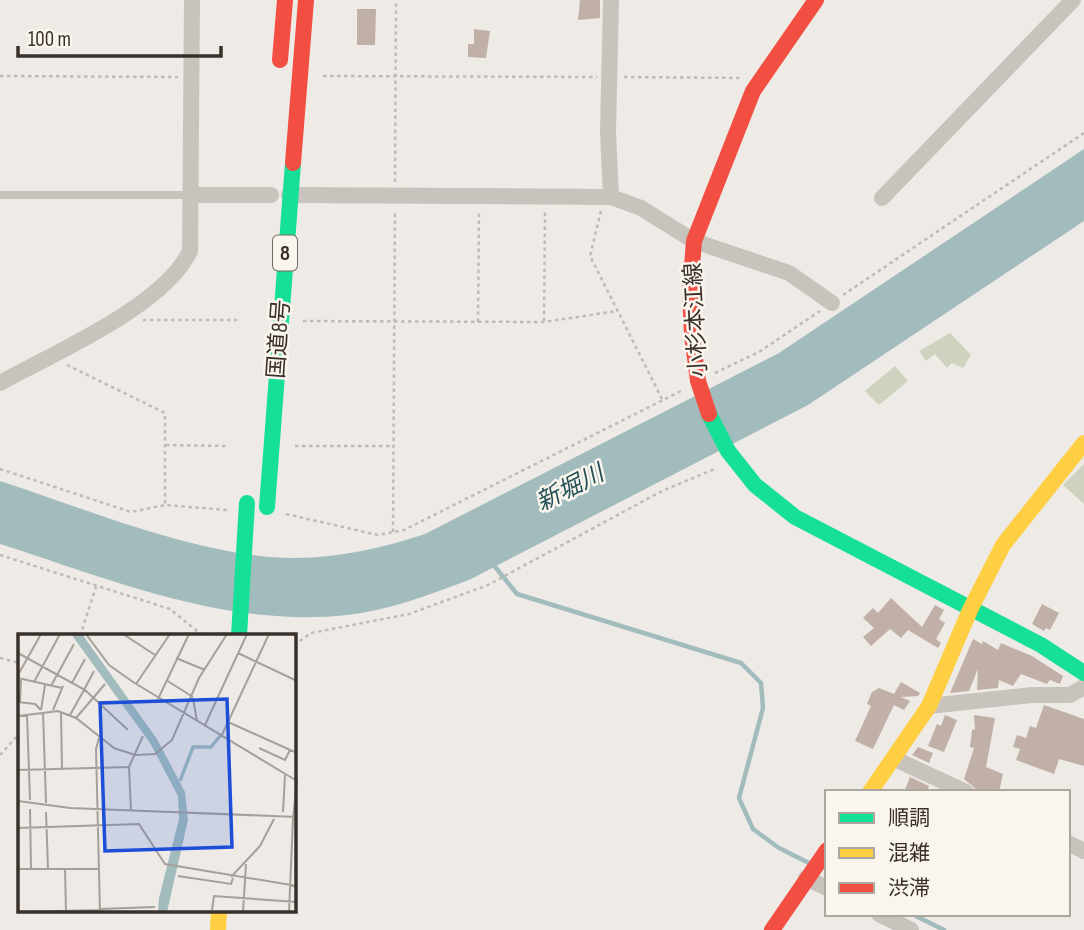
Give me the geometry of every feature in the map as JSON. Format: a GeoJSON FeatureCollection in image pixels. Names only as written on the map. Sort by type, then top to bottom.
{"type":"FeatureCollection","features":[{"type":"Feature","properties":{"kind":"main road"},"geometry":{"type":"LineString","coordinates":[[279,84],[285,0]]}},
{"type":"Feature","properties":{"kind":"main road","name":"国道8号"},"geometry":{"type":"LineString","coordinates":[[267,513],[289,195],[306,0]]}},
{"type":"Feature","properties":{"kind":"main road","name":"小杉本江線"},"geometry":{"type":"LineString","coordinates":[[816,0],[753,90],[694,241],[690,291],[699,385],[732,457],[755,485],[795,516],[1041,645],[1084,673]]}},
{"type":"Feature","properties":{"kind":"main road"},"geometry":{"type":"LineString","coordinates":[[872,790],[929,706],[970,610],[1003,545],[1084,443]]}},
{"type":"Feature","properties":{"kind":"main road"},"geometry":{"type":"LineString","coordinates":[[239,634],[248,496]]}},
{"type":"Feature","properties":{"kind":"main road"},"geometry":{"type":"LineString","coordinates":[[772,930],[825,852]]}},
{"type":"Feature","properties":{"kind":"main road"},"geometry":{"type":"LineString","coordinates":[[218,930],[219,912]]}},
{"type":"Feature","properties":{"kind":"street"},"geometry":{"type":"LineString","coordinates":[[0,383],[126,313],[182,268],[190,251],[192,0]]}},
{"type":"Feature","properties":{"kind":"street"},"geometry":{"type":"LineString","coordinates":[[608,197],[611,0]]}},
{"type":"Feature","properties":{"kind":"street"},"geometry":{"type":"LineString","coordinates":[[882,198],[1073,0]]}},
{"type":"Feature","properties":{"kind":"street"},"geometry":{"type":"LineString","coordinates":[[191,195],[271,195]]}},
{"type":"Feature","properties":{"kind":"street"},"geometry":{"type":"LineString","coordinates":[[289,195],[608,197],[641,208],[694,241],[789,273],[832,303]]}},
{"type":"Feature","properties":{"kind":"street"},"geometry":{"type":"LineString","coordinates":[[929,706],[1032,695],[1070,695],[1084,687]]}},
{"type":"Feature","properties":{"kind":"street"},"geometry":{"type":"LineString","coordinates":[[895,759],[962,790]]}},
{"type":"Feature","properties":{"kind":"street"},"geometry":{"type":"LineString","coordinates":[[806,878],[825,887]]}},
{"type":"Feature","properties":{"kind":"street"},"geometry":{"type":"LineString","coordinates":[[883,916],[911,930]]}},
{"type":"Feature","properties":{"kind":"lane"},"geometry":{"type":"LineString","coordinates":[[0,195],[191,195]]}},
{"type":"Feature","properties":{"kind":"path"},"geometry":{"type":"LineString","coordinates":[[393,532],[396,0]]}},
{"type":"Feature","properties":{"kind":"path"},"geometry":{"type":"LineString","coordinates":[[323,75],[761,78]]}},
{"type":"Feature","properties":{"kind":"path"},"geometry":{"type":"LineString","coordinates":[[0,76],[192,77]]}},
{"type":"Feature","properties":{"kind":"path"},"geometry":{"type":"LineString","coordinates":[[283,514],[378,535],[404,530],[699,385],[759,352],[1084,133]]}},
{"type":"Feature","properties":{"kind":"path"},"geometry":{"type":"LineString","coordinates":[[478,322],[480,197]]}},
{"type":"Feature","properties":{"kind":"path"},"geometry":{"type":"LineString","coordinates":[[608,197],[590,256],[663,401]]}},
{"type":"Feature","properties":{"kind":"path"},"geometry":{"type":"LineString","coordinates":[[544,322],[545,198]]}},
{"type":"Feature","properties":{"kind":"path"},"geometry":{"type":"LineString","coordinates":[[301,321],[544,322],[617,311]]}},
{"type":"Feature","properties":{"kind":"path"},"geometry":{"type":"LineString","coordinates":[[126,313],[137,320],[237,320]]}},
{"type":"Feature","properties":{"kind":"path"},"geometry":{"type":"LineString","coordinates":[[48,356],[165,413],[165,505]]}},
{"type":"Feature","properties":{"kind":"path"},"geometry":{"type":"LineString","coordinates":[[165,445],[229,446]]}},
{"type":"Feature","properties":{"kind":"path"},"geometry":{"type":"LineString","coordinates":[[295,446],[393,446]]}},
{"type":"Feature","properties":{"kind":"path"},"geometry":{"type":"LineString","coordinates":[[296,644],[311,634],[409,614],[488,584],[732,457]]}},
{"type":"Feature","properties":{"kind":"path"},"geometry":{"type":"LineString","coordinates":[[0,469],[131,512],[165,505],[231,510]]}},
{"type":"Feature","properties":{"kind":"path"},"geometry":{"type":"LineString","coordinates":[[0,555],[170,608],[201,634]]}},
{"type":"Feature","properties":{"kind":"path"},"geometry":{"type":"LineString","coordinates":[[81,634],[96,587]]}},
{"type":"Feature","properties":{"kind":"path"},"geometry":{"type":"LineString","coordinates":[[0,658],[18,663]]}},
{"type":"Feature","properties":{"kind":"path"},"geometry":{"type":"LineString","coordinates":[[0,755],[18,735]]}},
{"type":"Feature","properties":{"kind":"green space"},"geometry":{"type":"Polygon","coordinates":[[[950,333],[971,355],[963,368],[952,363],[947,368],[935,354],[926,361],[919,351],[950,333]]]}},
{"type":"Feature","properties":{"kind":"green space"},"geometry":{"type":"Polygon","coordinates":[[[895,366],[908,381],[879,405],[865,391],[895,366]]]}},
{"type":"Feature","properties":{"kind":"green space"},"geometry":{"type":"Polygon","coordinates":[[[1084,464],[1084,504],[1063,485],[1084,464]]]}},
{"type":"Feature","properties":{"kind":"water","name":"新堀川"},"geometry":{"type":"Polygon","coordinates":[[[1084,149],[1084,221],[808,405],[469,580],[439,591],[363,613],[302,617],[258,614],[171,598],[0,544],[0,481],[145,530],[221,550],[258,556],[311,558],[344,554],[425,534],[779,353],[1084,149]]]}},
{"type":"Feature","properties":{"kind":"building"},"geometry":{"type":"Polygon","coordinates":[[[580,0],[600,0],[600,18],[578,20],[580,0]]]}},
{"type":"Feature","properties":{"kind":"building"},"geometry":{"type":"Polygon","coordinates":[[[357,9],[376,9],[375,45],[357,45],[357,9]]]}},
{"type":"Feature","properties":{"kind":"building"},"geometry":{"type":"Polygon","coordinates":[[[474,29],[490,31],[486,58],[468,57],[468,44],[474,44],[474,29]]]}},
{"type":"Feature","properties":{"kind":"building"},"geometry":{"type":"Polygon","coordinates":[[[891,598],[922,627],[935,605],[944,610],[939,619],[945,623],[936,639],[941,643],[938,648],[908,630],[901,638],[890,629],[871,646],[863,637],[874,628],[863,618],[873,608],[878,613],[891,598]]]}},
{"type":"Feature","properties":{"kind":"building"},"geometry":{"type":"Polygon","coordinates":[[[1042,604],[1059,613],[1050,630],[1046,628],[1044,631],[1032,624],[1042,604]]]}},
{"type":"Feature","properties":{"kind":"building"},"geometry":{"type":"Polygon","coordinates":[[[973,639],[982,644],[983,641],[998,650],[1001,643],[1032,656],[1063,676],[1060,684],[1050,680],[1047,684],[1021,674],[1013,686],[999,680],[998,688],[977,690],[978,669],[969,691],[950,693],[973,639]]]}},
{"type":"Feature","properties":{"kind":"building"},"geometry":{"type":"Polygon","coordinates":[[[901,682],[920,693],[918,696],[901,697],[910,701],[904,710],[894,705],[873,749],[855,741],[871,706],[867,704],[872,692],[879,688],[894,694],[901,682]]]}},
{"type":"Feature","properties":{"kind":"building"},"geometry":{"type":"Polygon","coordinates":[[[1044,705],[1084,719],[1084,766],[1059,759],[1054,774],[1016,760],[1020,749],[1013,747],[1017,735],[1026,738],[1030,726],[1036,728],[1044,705]]]}},
{"type":"Feature","properties":{"kind":"building"},"geometry":{"type":"Polygon","coordinates":[[[945,715],[957,720],[944,752],[928,746],[937,724],[941,726],[945,715]]]}},
{"type":"Feature","properties":{"kind":"building"},"geometry":{"type":"Polygon","coordinates":[[[974,715],[995,718],[986,767],[1003,774],[999,790],[976,789],[964,779],[974,748],[970,747],[972,730],[975,729],[974,715]]]}},
{"type":"Feature","properties":{"kind":"building"},"geometry":{"type":"Polygon","coordinates":[[[918,747],[933,753],[929,763],[912,755],[918,747]]]}},
{"type":"Feature","properties":{"kind":"building"},"geometry":{"type":"Polygon","coordinates":[[[910,777],[929,786],[928,790],[905,790],[910,777]]]}},
{"type":"Feature","properties":{"kind":"waterway"},"geometry":{"type":"LineString","coordinates":[[492,563],[517,594],[741,663],[761,683],[763,708],[739,798],[753,829],[779,848],[809,863]]}},
{"type":"Feature","properties":{"kind":"waterway"},"geometry":{"type":"LineString","coordinates":[[916,916],[944,930]]}},
{"type":"Feature","properties":{"kind":"traffic: fast"},"geometry":{"type":"LineString","coordinates":[[267,507],[293,163]]}},
{"type":"Feature","properties":{"kind":"traffic: fast"},"geometry":{"type":"LineString","coordinates":[[709,414],[728,451],[755,485],[795,517],[1041,645],[1084,673]]}},
{"type":"Feature","properties":{"kind":"traffic: fast"},"geometry":{"type":"LineString","coordinates":[[239,634],[247,503]]}},
{"type":"Feature","properties":{"kind":"traffic: slow"},"geometry":{"type":"LineString","coordinates":[[871,790],[929,706],[970,610],[1003,545],[1084,443]]}},
{"type":"Feature","properties":{"kind":"traffic: slow"},"geometry":{"type":"LineString","coordinates":[[218,930],[219,912]]}},
{"type":"Feature","properties":{"kind":"traffic: jam"},"geometry":{"type":"LineString","coordinates":[[280,60],[285,0]]}},
{"type":"Feature","properties":{"kind":"traffic: jam"},"geometry":{"type":"LineString","coordinates":[[293,163],[306,0]]}},
{"type":"Feature","properties":{"kind":"traffic: jam"},"geometry":{"type":"LineString","coordinates":[[709,414],[698,381],[692,335],[690,291],[694,241],[753,91],[816,0]]}},
{"type":"Feature","properties":{"kind":"traffic: jam"},"geometry":{"type":"LineString","coordinates":[[772,930],[825,853]]}}]}
